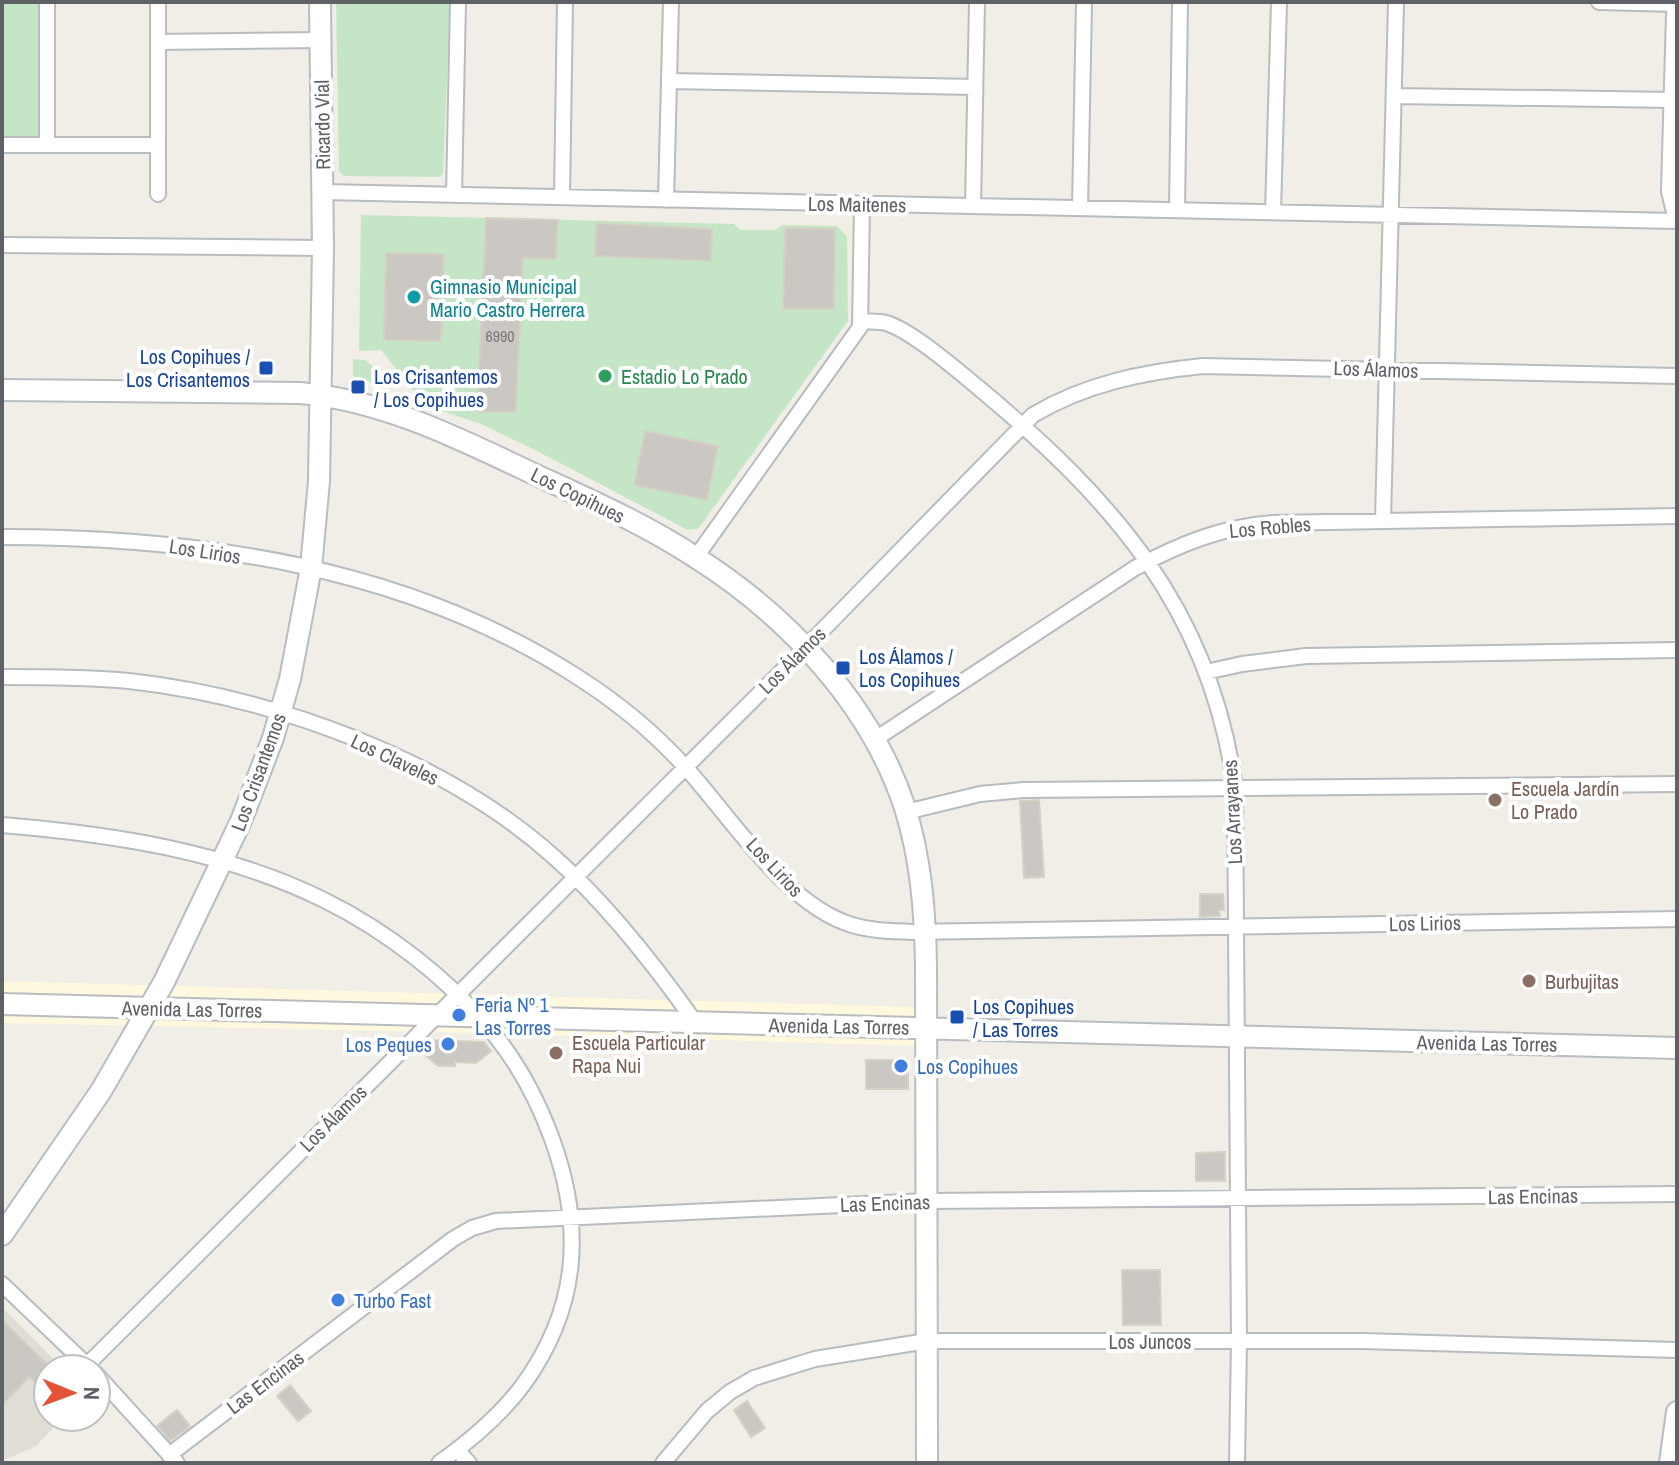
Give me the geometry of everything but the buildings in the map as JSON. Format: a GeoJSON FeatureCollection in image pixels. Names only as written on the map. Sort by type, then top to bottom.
{"type":"FeatureCollection","features":[{"type":"Feature","properties":{"kind":"street"},"geometry":{"type":"LineString","coordinates":[[47,2],[47,145]]}},
{"type":"Feature","properties":{"kind":"street"},"geometry":{"type":"LineString","coordinates":[[158,2],[158,194]]}},
{"type":"Feature","properties":{"kind":"street","name":"Ricardo Vial"},"geometry":{"type":"LineString","coordinates":[[320,2],[323,248]]}},
{"type":"Feature","properties":{"kind":"street"},"geometry":{"type":"LineString","coordinates":[[454,195],[458,2]]}},
{"type":"Feature","properties":{"kind":"street"},"geometry":{"type":"LineString","coordinates":[[562,197],[565,2]]}},
{"type":"Feature","properties":{"kind":"street"},"geometry":{"type":"LineString","coordinates":[[666,200],[671,2]]}},
{"type":"Feature","properties":{"kind":"street"},"geometry":{"type":"LineString","coordinates":[[973,206],[977,2]]}},
{"type":"Feature","properties":{"kind":"street"},"geometry":{"type":"LineString","coordinates":[[1080,208],[1084,2]]}},
{"type":"Feature","properties":{"kind":"street"},"geometry":{"type":"LineString","coordinates":[[1177,210],[1180,2]]}},
{"type":"Feature","properties":{"kind":"street"},"geometry":{"type":"LineString","coordinates":[[1273,212],[1279,2]]}},
{"type":"Feature","properties":{"kind":"street"},"geometry":{"type":"LineString","coordinates":[[1383,521],[1396,2]]}},
{"type":"Feature","properties":{"kind":"street"},"geometry":{"type":"LineString","coordinates":[[1599,2],[1677,4]]}},
{"type":"Feature","properties":{"kind":"street"},"geometry":{"type":"LineString","coordinates":[[1677,14],[1672,191],[1677,212]]}},
{"type":"Feature","properties":{"kind":"street"},"geometry":{"type":"LineString","coordinates":[[158,42],[321,40]]}},
{"type":"Feature","properties":{"kind":"street"},"geometry":{"type":"LineString","coordinates":[[669,81],[975,87]]}},
{"type":"Feature","properties":{"kind":"street"},"geometry":{"type":"LineString","coordinates":[[1394,96],[1675,100]]}},
{"type":"Feature","properties":{"kind":"street"},"geometry":{"type":"LineString","coordinates":[[2,145],[158,145]]}},
{"type":"Feature","properties":{"kind":"street","name":"Los Maitenes"},"geometry":{"type":"LineString","coordinates":[[323,192],[1677,221]]}},
{"type":"Feature","properties":{"kind":"street"},"geometry":{"type":"LineString","coordinates":[[696,557],[857,333],[861,321],[862,204]]}},
{"type":"Feature","properties":{"kind":"street"},"geometry":{"type":"LineString","coordinates":[[2,245],[323,248]]}},
{"type":"Feature","properties":{"kind":"street","name":"Los Crisantemos"},"geometry":{"type":"LineString","coordinates":[[2,1235],[101,1091],[150,1008],[223,861],[265,762],[281,714],[298,644],[311,568],[319,481],[323,248]]}},
{"type":"Feature","properties":{"kind":"street","name":"Los Arrayanes"},"geometry":{"type":"LineString","coordinates":[[861,321],[888,324],[911,337],[974,384],[1089,489],[1149,561],[1182,617],[1206,672],[1225,730],[1235,788],[1237,1463]]}},
{"type":"Feature","properties":{"kind":"street","name":"Los Álamos"},"geometry":{"type":"LineString","coordinates":[[107,1353],[435,1015],[805,648],[1022,426],[1047,407],[1119,379],[1175,369],[1241,365],[1677,376]]}},
{"type":"Feature","properties":{"kind":"street","name":"Los Copihues"},"geometry":{"type":"LineString","coordinates":[[2,390],[320,395],[362,404],[462,441],[587,498],[696,557],[750,597],[805,648],[843,693],[892,774],[906,812],[919,866],[926,932],[927,1463]]}},
{"type":"Feature","properties":{"kind":"street","name":"Los Robles"},"geometry":{"type":"LineString","coordinates":[[874,740],[1149,561],[1192,540],[1233,528],[1273,523],[1677,516]]}},
{"type":"Feature","properties":{"kind":"street","name":"Los Lirios"},"geometry":{"type":"LineString","coordinates":[[2,537],[76,537],[146,542],[311,568],[401,593],[471,621],[574,674],[625,710],[685,767],[782,879],[817,909],[844,922],[869,929],[926,932],[1677,919]]}},
{"type":"Feature","properties":{"kind":"street"},"geometry":{"type":"LineString","coordinates":[[1206,672],[1262,660],[1306,656],[1677,650]]}},
{"type":"Feature","properties":{"kind":"street","name":"Los Claveles"},"geometry":{"type":"LineString","coordinates":[[2,677],[105,679],[163,686],[281,714],[389,755],[464,793],[527,834],[575,876],[695,1022]]}},
{"type":"Feature","properties":{"kind":"street"},"geometry":{"type":"LineString","coordinates":[[906,812],[980,794],[1024,790],[1677,784]]}},
{"type":"Feature","properties":{"kind":"street"},"geometry":{"type":"LineString","coordinates":[[2,825],[118,839],[223,861],[275,878],[327,901],[389,940],[457,994],[506,1049],[535,1098],[555,1147],[572,1217],[570,1275],[562,1309],[536,1365],[508,1403],[439,1463]]}},
{"type":"Feature","properties":{"kind":"street","name":"Avenida Las Torres"},"geometry":{"type":"LineString","coordinates":[[2,1004],[1677,1048]]}},
{"type":"Feature","properties":{"kind":"street","name":"Las Encinas"},"geometry":{"type":"LineString","coordinates":[[173,1459],[462,1233],[496,1221],[927,1201],[1677,1194]]}},
{"type":"Feature","properties":{"kind":"street"},"geometry":{"type":"LineString","coordinates":[[2,1284],[74,1353]]}},
{"type":"Feature","properties":{"kind":"street","name":"Los Juncos"},"geometry":{"type":"LineString","coordinates":[[663,1463],[707,1411],[754,1378],[815,1359],[927,1341],[1485,1343],[1677,1350]]}},
{"type":"Feature","properties":{"kind":"street"},"geometry":{"type":"LineString","coordinates":[[112,1392],[173,1459]]}},
{"type":"Feature","properties":{"kind":"street"},"geometry":{"type":"LineString","coordinates":[[1670,1463],[1677,1412]]}},
{"type":"Feature","properties":{"kind":"street"},"geometry":{"type":"LineString","coordinates":[[457,1450],[469,1463]]}},
{"type":"Feature","properties":{"kind":"shaded area","name":"Feria Nº 1 Las Torres"},"geometry":{"type":"Polygon","coordinates":[[[2,981],[916,1007],[917,1046],[2,1023],[2,981]]]}},
{"type":"Feature","properties":{"kind":"shaded area"},"geometry":{"type":"Polygon","coordinates":[[[2,1307],[47,1353],[32,1353],[32,1433],[49,1433],[36,1446],[2,1461],[2,1307]]]}},
{"type":"Feature","properties":{"kind":"green space"},"geometry":{"type":"Polygon","coordinates":[[[2,2],[40,2],[40,136],[2,136],[2,2]]]}},
{"type":"Feature","properties":{"kind":"green space"},"geometry":{"type":"Polygon","coordinates":[[[336,2],[450,2],[443,173],[440,177],[344,176],[339,171],[336,2]]]}},
{"type":"Feature","properties":{"kind":"green space","name":"Estadio Lo Prado"},"geometry":{"type":"Polygon","coordinates":[[[361,215],[734,224],[741,230],[775,230],[782,225],[837,226],[847,236],[848,321],[698,529],[688,530],[481,424],[433,408],[415,393],[381,350],[359,351],[361,215]]]}},
{"type":"Feature","properties":{"kind":"green space"},"geometry":{"type":"Polygon","coordinates":[[[353,359],[365,360],[385,376],[379,385],[353,376],[353,359]]]}},
{"type":"Feature","properties":{"kind":"place","name":"Gimnasio Municipal Mario Castro Herrera"},"geometry":{"type":"Point","coordinates":[414,297]}},
{"type":"Feature","properties":{"kind":"place","name":"Los Copihues / Los Crisantemos"},"geometry":{"type":"Point","coordinates":[266,368]}},
{"type":"Feature","properties":{"kind":"place","name":"Estadio Lo Prado"},"geometry":{"type":"Point","coordinates":[605,376]}},
{"type":"Feature","properties":{"kind":"place","name":"Los Crisantemos / Los Copihues"},"geometry":{"type":"Point","coordinates":[358,387]}},
{"type":"Feature","properties":{"kind":"place","name":"Los Álamos / Los Copihues"},"geometry":{"type":"Point","coordinates":[843,668]}},
{"type":"Feature","properties":{"kind":"place","name":"Escuela Jardín Lo Prado"},"geometry":{"type":"Point","coordinates":[1495,800]}},
{"type":"Feature","properties":{"kind":"place","name":"Burbujitas"},"geometry":{"type":"Point","coordinates":[1529,981]}},
{"type":"Feature","properties":{"kind":"place","name":"Feria Nº 1 Las Torres"},"geometry":{"type":"Point","coordinates":[459,1015]}},
{"type":"Feature","properties":{"kind":"place","name":"Los Copihues / Las Torres"},"geometry":{"type":"Point","coordinates":[957,1017]}},
{"type":"Feature","properties":{"kind":"place","name":"Los Peques"},"geometry":{"type":"Point","coordinates":[448,1044]}},
{"type":"Feature","properties":{"kind":"place","name":"Escuela Particular Rapa Nui"},"geometry":{"type":"Point","coordinates":[556,1053]}},
{"type":"Feature","properties":{"kind":"place","name":"Los Copihues"},"geometry":{"type":"Point","coordinates":[901,1066]}},
{"type":"Feature","properties":{"kind":"place","name":"Turbo Fast"},"geometry":{"type":"Point","coordinates":[338,1300]}}]}
